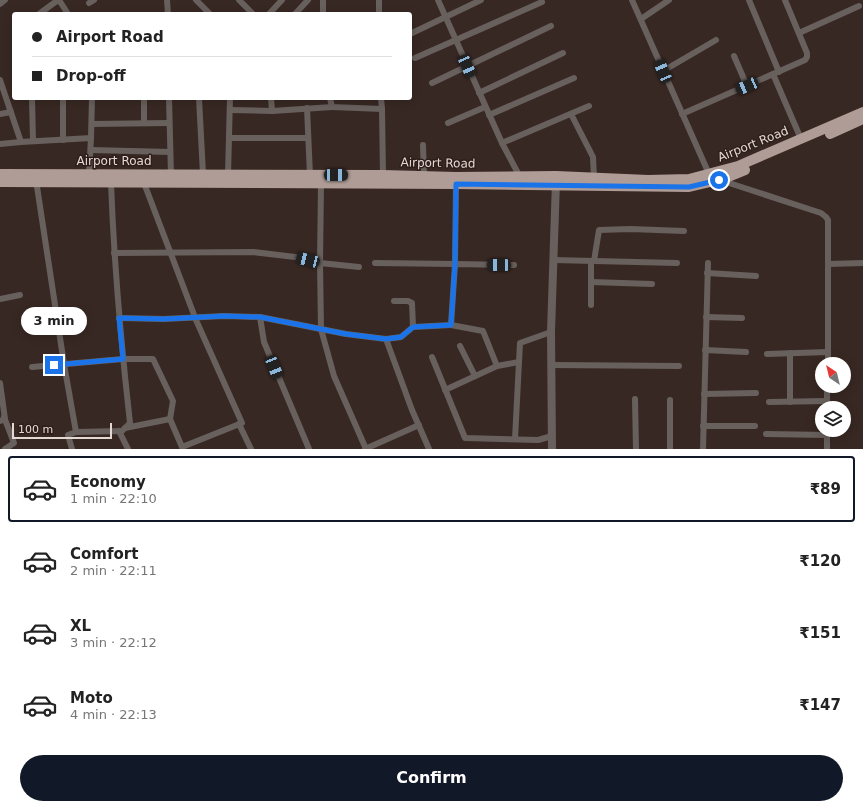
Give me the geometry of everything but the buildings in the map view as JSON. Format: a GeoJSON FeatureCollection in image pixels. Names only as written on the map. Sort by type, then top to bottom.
{"type":"FeatureCollection","features":[{"type":"Feature","properties":{"kind":"highway","name":"Airport Road"},"geometry":{"type":"LineString","coordinates":[[0,174],[111,183],[456,184],[556,181],[594,178],[662,180],[689,179],[738,166],[863,112]]}},
{"type":"Feature","properties":{"kind":"highway","name":"Airport Road"},"geometry":{"type":"LineString","coordinates":[[0,182],[89,174],[203,174],[228,176],[310,175],[520,177],[556,181],[689,187],[719,180],[863,120]]}},
{"type":"Feature","properties":{"kind":"street"},"geometry":{"type":"LineString","coordinates":[[0,4],[5,0]]}},
{"type":"Feature","properties":{"kind":"street"},"geometry":{"type":"LineString","coordinates":[[43,12],[59,0],[67,12]]}},
{"type":"Feature","properties":{"kind":"street"},"geometry":{"type":"LineString","coordinates":[[167,0],[168,12]]}},
{"type":"Feature","properties":{"kind":"street"},"geometry":{"type":"LineString","coordinates":[[196,0],[208,12]]}},
{"type":"Feature","properties":{"kind":"street"},"geometry":{"type":"LineString","coordinates":[[239,0],[251,12]]}},
{"type":"Feature","properties":{"kind":"street"},"geometry":{"type":"LineString","coordinates":[[271,12],[282,0]]}},
{"type":"Feature","properties":{"kind":"street"},"geometry":{"type":"LineString","coordinates":[[297,12],[308,0]]}},
{"type":"Feature","properties":{"kind":"street"},"geometry":{"type":"LineString","coordinates":[[322,0],[323,12]]}},
{"type":"Feature","properties":{"kind":"street"},"geometry":{"type":"LineString","coordinates":[[379,0],[379,12]]}},
{"type":"Feature","properties":{"kind":"street"},"geometry":{"type":"LineString","coordinates":[[438,0],[485,107],[520,177]]}},
{"type":"Feature","properties":{"kind":"street"},"geometry":{"type":"LineString","coordinates":[[412,33],[471,2],[481,0]]}},
{"type":"Feature","properties":{"kind":"street"},"geometry":{"type":"LineString","coordinates":[[632,0],[709,174],[719,180],[824,214],[828,220],[828,357]]}},
{"type":"Feature","properties":{"kind":"street"},"geometry":{"type":"LineString","coordinates":[[641,19],[669,0]]}},
{"type":"Feature","properties":{"kind":"street"},"geometry":{"type":"LineString","coordinates":[[749,0],[801,139]]}},
{"type":"Feature","properties":{"kind":"street"},"geometry":{"type":"LineString","coordinates":[[682,114],[805,60],[807,53],[786,0]]}},
{"type":"Feature","properties":{"kind":"street"},"geometry":{"type":"LineString","coordinates":[[415,58],[542,2]]}},
{"type":"Feature","properties":{"kind":"street"},"geometry":{"type":"LineString","coordinates":[[799,33],[859,6]]}},
{"type":"Feature","properties":{"kind":"street"},"geometry":{"type":"LineString","coordinates":[[432,82],[551,26]]}},
{"type":"Feature","properties":{"kind":"street"},"geometry":{"type":"LineString","coordinates":[[663,71],[716,40]]}},
{"type":"Feature","properties":{"kind":"street"},"geometry":{"type":"LineString","coordinates":[[479,92],[563,53]]}},
{"type":"Feature","properties":{"kind":"street"},"geometry":{"type":"LineString","coordinates":[[734,56],[747,86]]}},
{"type":"Feature","properties":{"kind":"street"},"geometry":{"type":"LineString","coordinates":[[489,115],[574,78]]}},
{"type":"Feature","properties":{"kind":"street"},"geometry":{"type":"LineString","coordinates":[[0,80],[21,142]]}},
{"type":"Feature","properties":{"kind":"street"},"geometry":{"type":"LineString","coordinates":[[32,100],[33,141]]}},
{"type":"Feature","properties":{"kind":"street"},"geometry":{"type":"LineString","coordinates":[[63,100],[63,140]]}},
{"type":"Feature","properties":{"kind":"street"},"geometry":{"type":"LineString","coordinates":[[89,174],[92,100]]}},
{"type":"Feature","properties":{"kind":"street"},"geometry":{"type":"LineString","coordinates":[[144,100],[144,123]]}},
{"type":"Feature","properties":{"kind":"street"},"geometry":{"type":"LineString","coordinates":[[169,100],[171,174]]}},
{"type":"Feature","properties":{"kind":"street"},"geometry":{"type":"LineString","coordinates":[[199,100],[203,174]]}},
{"type":"Feature","properties":{"kind":"street"},"geometry":{"type":"LineString","coordinates":[[228,176],[230,100]]}},
{"type":"Feature","properties":{"kind":"street"},"geometry":{"type":"LineString","coordinates":[[271,100],[272,111]]}},
{"type":"Feature","properties":{"kind":"street"},"geometry":{"type":"LineString","coordinates":[[330,100],[332,107]]}},
{"type":"Feature","properties":{"kind":"street"},"geometry":{"type":"LineString","coordinates":[[381,100],[383,176]]}},
{"type":"Feature","properties":{"kind":"street"},"geometry":{"type":"LineString","coordinates":[[502,143],[589,106]]}},
{"type":"Feature","properties":{"kind":"street"},"geometry":{"type":"LineString","coordinates":[[230,110],[272,111],[332,107],[382,109]]}},
{"type":"Feature","properties":{"kind":"street"},"geometry":{"type":"LineString","coordinates":[[448,123],[485,107]]}},
{"type":"Feature","properties":{"kind":"street"},"geometry":{"type":"LineString","coordinates":[[307,108],[310,175]]}},
{"type":"Feature","properties":{"kind":"street"},"geometry":{"type":"LineString","coordinates":[[0,114],[11,112]]}},
{"type":"Feature","properties":{"kind":"street"},"geometry":{"type":"LineString","coordinates":[[571,114],[593,157],[594,178]]}},
{"type":"Feature","properties":{"kind":"street"},"geometry":{"type":"LineString","coordinates":[[92,124],[170,123]]}},
{"type":"Feature","properties":{"kind":"street"},"geometry":{"type":"LineString","coordinates":[[0,144],[91,138]]}},
{"type":"Feature","properties":{"kind":"street"},"geometry":{"type":"LineString","coordinates":[[229,138],[308,138]]}},
{"type":"Feature","properties":{"kind":"street"},"geometry":{"type":"LineString","coordinates":[[423,145],[424,176]]}},
{"type":"Feature","properties":{"kind":"street"},"geometry":{"type":"LineString","coordinates":[[91,150],[170,152]]}},
{"type":"Feature","properties":{"kind":"street"},"geometry":{"type":"LineString","coordinates":[[36,178],[64,364],[76,432]]}},
{"type":"Feature","properties":{"kind":"street"},"geometry":{"type":"LineString","coordinates":[[552,449],[551,332],[556,181]]}},
{"type":"Feature","properties":{"kind":"street"},"geometry":{"type":"LineString","coordinates":[[111,183],[119,318],[130,423],[122,429]]}},
{"type":"Feature","properties":{"kind":"street"},"geometry":{"type":"LineString","coordinates":[[32,367],[123,359],[153,359],[173,401],[170,419],[182,448],[242,423],[195,318],[144,183]]}},
{"type":"Feature","properties":{"kind":"street"},"geometry":{"type":"LineString","coordinates":[[321,184],[320,263],[322,329],[334,376],[366,449],[419,425]]}},
{"type":"Feature","properties":{"kind":"street"},"geometry":{"type":"LineString","coordinates":[[451,325],[455,264],[456,184]]}},
{"type":"Feature","properties":{"kind":"street"},"geometry":{"type":"LineString","coordinates":[[591,305],[592,261],[599,230],[684,230]]}},
{"type":"Feature","properties":{"kind":"street"},"geometry":{"type":"LineString","coordinates":[[114,253],[253,252],[295,257],[320,263],[359,267]]}},
{"type":"Feature","properties":{"kind":"street"},"geometry":{"type":"LineString","coordinates":[[553,260],[676,263]]}},
{"type":"Feature","properties":{"kind":"street"},"geometry":{"type":"LineString","coordinates":[[375,263],[514,265]]}},
{"type":"Feature","properties":{"kind":"street"},"geometry":{"type":"LineString","coordinates":[[703,449],[708,263]]}},
{"type":"Feature","properties":{"kind":"street"},"geometry":{"type":"LineString","coordinates":[[828,264],[863,263]]}},
{"type":"Feature","properties":{"kind":"street"},"geometry":{"type":"LineString","coordinates":[[707,274],[756,276]]}},
{"type":"Feature","properties":{"kind":"street"},"geometry":{"type":"LineString","coordinates":[[591,282],[652,284]]}},
{"type":"Feature","properties":{"kind":"street"},"geometry":{"type":"LineString","coordinates":[[0,299],[20,296]]}},
{"type":"Feature","properties":{"kind":"street"},"geometry":{"type":"LineString","coordinates":[[394,301],[408,301],[412,304],[413,327]]}},
{"type":"Feature","properties":{"kind":"street"},"geometry":{"type":"LineString","coordinates":[[119,318],[164,319],[224,316],[260,317],[386,339],[401,337],[413,327],[451,325],[483,331],[497,366]]}},
{"type":"Feature","properties":{"kind":"street"},"geometry":{"type":"LineString","coordinates":[[260,317],[264,342],[309,449]]}},
{"type":"Feature","properties":{"kind":"street"},"geometry":{"type":"LineString","coordinates":[[706,317],[742,318]]}},
{"type":"Feature","properties":{"kind":"street"},"geometry":{"type":"LineString","coordinates":[[515,439],[520,343],[551,332]]}},
{"type":"Feature","properties":{"kind":"street"},"geometry":{"type":"LineString","coordinates":[[386,339],[396,370],[430,449]]}},
{"type":"Feature","properties":{"kind":"street"},"geometry":{"type":"LineString","coordinates":[[460,346],[475,376]]}},
{"type":"Feature","properties":{"kind":"street"},"geometry":{"type":"LineString","coordinates":[[705,350],[746,352]]}},
{"type":"Feature","properties":{"kind":"street"},"geometry":{"type":"LineString","coordinates":[[768,354],[828,352]]}},
{"type":"Feature","properties":{"kind":"street"},"geometry":{"type":"LineString","coordinates":[[790,353],[790,402]]}},
{"type":"Feature","properties":{"kind":"street"},"geometry":{"type":"LineString","coordinates":[[432,357],[465,438],[538,440],[552,436]]}},
{"type":"Feature","properties":{"kind":"street"},"geometry":{"type":"LineString","coordinates":[[445,390],[497,366],[519,362]]}},
{"type":"Feature","properties":{"kind":"street"},"geometry":{"type":"LineString","coordinates":[[551,365],[680,366]]}},
{"type":"Feature","properties":{"kind":"street"},"geometry":{"type":"LineString","coordinates":[[0,383],[2,419],[14,443],[5,449]]}},
{"type":"Feature","properties":{"kind":"street"},"geometry":{"type":"LineString","coordinates":[[704,394],[756,393]]}},
{"type":"Feature","properties":{"kind":"street"},"geometry":{"type":"LineString","coordinates":[[827,393],[827,401]]}},
{"type":"Feature","properties":{"kind":"street"},"geometry":{"type":"LineString","coordinates":[[635,399],[636,449]]}},
{"type":"Feature","properties":{"kind":"street"},"geometry":{"type":"LineString","coordinates":[[670,400],[670,449]]}},
{"type":"Feature","properties":{"kind":"street"},"geometry":{"type":"LineString","coordinates":[[769,402],[815,401]]}},
{"type":"Feature","properties":{"kind":"street"},"geometry":{"type":"LineString","coordinates":[[72,449],[68,435],[76,432],[122,429],[170,419]]}},
{"type":"Feature","properties":{"kind":"street"},"geometry":{"type":"LineString","coordinates":[[239,424],[250,449]]}},
{"type":"Feature","properties":{"kind":"street"},"geometry":{"type":"LineString","coordinates":[[704,426],[754,426]]}},
{"type":"Feature","properties":{"kind":"street"},"geometry":{"type":"LineString","coordinates":[[122,429],[128,449]]}},
{"type":"Feature","properties":{"kind":"street"},"geometry":{"type":"LineString","coordinates":[[766,434],[815,432]]}},
{"type":"Feature","properties":{"kind":"street"},"geometry":{"type":"LineString","coordinates":[[827,437],[827,449]]}},
{"type":"Feature","properties":{"kind":"route"},"geometry":{"type":"LineString","coordinates":[[54,365],[123,359],[119,318],[164,319],[224,316],[260,317],[346,334],[386,339],[401,337],[413,327],[451,325],[455,264],[456,184],[689,187],[719,180]]}}]}
